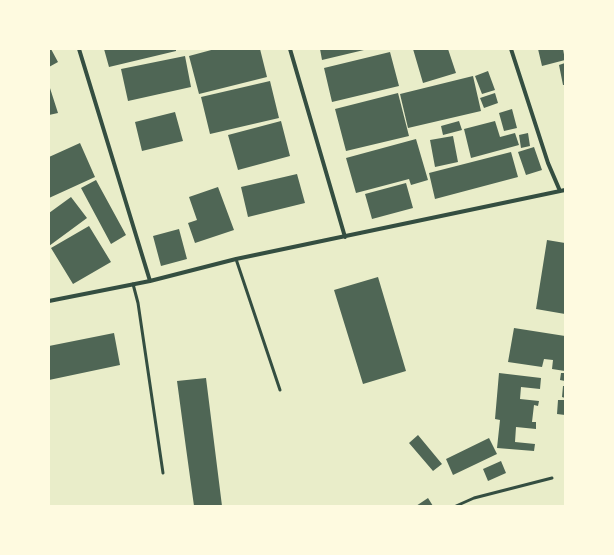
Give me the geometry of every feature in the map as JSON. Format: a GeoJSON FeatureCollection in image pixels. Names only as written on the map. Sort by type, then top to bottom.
{"type":"FeatureCollection","features":[{"type":"Feature","properties":{"kind":"street"},"geometry":{"type":"LineString","coordinates":[[78,49],[150,281]]}},
{"type":"Feature","properties":{"kind":"street"},"geometry":{"type":"LineString","coordinates":[[290,49],[345,237]]}},
{"type":"Feature","properties":{"kind":"street"},"geometry":{"type":"LineString","coordinates":[[511,49],[548,163],[560,190]]}},
{"type":"Feature","properties":{"kind":"street"},"geometry":{"type":"LineString","coordinates":[[49,302],[150,281],[236,259],[565,190]]}},
{"type":"Feature","properties":{"kind":"lane"},"geometry":{"type":"LineString","coordinates":[[236,259],[280,390]]}},
{"type":"Feature","properties":{"kind":"lane"},"geometry":{"type":"LineString","coordinates":[[133,284],[138,303],[163,473]]}},
{"type":"Feature","properties":{"kind":"lane"},"geometry":{"type":"LineString","coordinates":[[456,506],[474,498],[552,478]]}},
{"type":"Feature","properties":{"kind":"building"},"geometry":{"type":"Polygon","coordinates":[[[49,49],[51,49],[58,62],[49,67],[49,49]]]}},
{"type":"Feature","properties":{"kind":"building"},"geometry":{"type":"Polygon","coordinates":[[[104,49],[176,49],[176,51],[109,67],[104,49]]]}},
{"type":"Feature","properties":{"kind":"building"},"geometry":{"type":"Polygon","coordinates":[[[215,49],[260,49],[267,77],[199,94],[189,56],[215,49]]]}},
{"type":"Feature","properties":{"kind":"building"},"geometry":{"type":"Polygon","coordinates":[[[320,49],[364,49],[364,50],[322,60],[320,49]]]}},
{"type":"Feature","properties":{"kind":"building"},"geometry":{"type":"Polygon","coordinates":[[[413,49],[448,49],[456,73],[423,83],[413,49]]]}},
{"type":"Feature","properties":{"kind":"building"},"geometry":{"type":"Polygon","coordinates":[[[538,49],[563,49],[565,60],[542,66],[538,49]]]}},
{"type":"Feature","properties":{"kind":"building"},"geometry":{"type":"Polygon","coordinates":[[[390,52],[399,86],[332,102],[324,68],[390,52]]]}},
{"type":"Feature","properties":{"kind":"building"},"geometry":{"type":"Polygon","coordinates":[[[185,56],[191,87],[128,101],[121,69],[185,56]]]}},
{"type":"Feature","properties":{"kind":"building"},"geometry":{"type":"Polygon","coordinates":[[[565,63],[565,85],[563,85],[559,65],[565,63]]]}},
{"type":"Feature","properties":{"kind":"building"},"geometry":{"type":"Polygon","coordinates":[[[488,71],[495,90],[482,94],[475,76],[488,71]]]}},
{"type":"Feature","properties":{"kind":"building"},"geometry":{"type":"Polygon","coordinates":[[[473,76],[481,111],[408,128],[400,94],[473,76]]]}},
{"type":"Feature","properties":{"kind":"building"},"geometry":{"type":"Polygon","coordinates":[[[270,81],[279,118],[210,134],[201,97],[270,81]]]}},
{"type":"Feature","properties":{"kind":"building"},"geometry":{"type":"Polygon","coordinates":[[[49,85],[58,113],[49,115],[49,85]]]}},
{"type":"Feature","properties":{"kind":"building"},"geometry":{"type":"Polygon","coordinates":[[[398,93],[409,136],[346,151],[335,109],[398,93]]]}},
{"type":"Feature","properties":{"kind":"building"},"geometry":{"type":"Polygon","coordinates":[[[495,93],[498,103],[484,108],[480,98],[495,93]]]}},
{"type":"Feature","properties":{"kind":"building"},"geometry":{"type":"Polygon","coordinates":[[[512,109],[517,128],[504,131],[499,113],[512,109]]]}},
{"type":"Feature","properties":{"kind":"building"},"geometry":{"type":"Polygon","coordinates":[[[175,112],[183,141],[142,151],[135,122],[175,112]]]}},
{"type":"Feature","properties":{"kind":"building"},"geometry":{"type":"Polygon","coordinates":[[[281,121],[290,156],[238,170],[228,135],[281,121]]]}},
{"type":"Feature","properties":{"kind":"building"},"geometry":{"type":"Polygon","coordinates":[[[459,121],[462,130],[443,135],[441,126],[459,121]]]}},
{"type":"Feature","properties":{"kind":"building"},"geometry":{"type":"Polygon","coordinates":[[[495,121],[500,137],[515,133],[519,145],[471,158],[464,129],[495,121]]]}},
{"type":"Feature","properties":{"kind":"building"},"geometry":{"type":"Polygon","coordinates":[[[528,133],[530,146],[521,148],[519,135],[528,133]]]}},
{"type":"Feature","properties":{"kind":"building"},"geometry":{"type":"Polygon","coordinates":[[[453,136],[458,162],[435,167],[430,140],[453,136]]]}},
{"type":"Feature","properties":{"kind":"building"},"geometry":{"type":"Polygon","coordinates":[[[416,139],[428,180],[411,185],[409,179],[356,193],[346,158],[416,139]]]}},
{"type":"Feature","properties":{"kind":"building"},"geometry":{"type":"Polygon","coordinates":[[[80,143],[95,177],[49,198],[49,157],[80,143]]]}},
{"type":"Feature","properties":{"kind":"building"},"geometry":{"type":"Polygon","coordinates":[[[534,147],[542,170],[526,175],[518,152],[534,147]]]}},
{"type":"Feature","properties":{"kind":"building"},"geometry":{"type":"Polygon","coordinates":[[[511,152],[518,177],[435,199],[429,173],[511,152]]]}},
{"type":"Feature","properties":{"kind":"building"},"geometry":{"type":"Polygon","coordinates":[[[297,174],[305,203],[248,217],[241,187],[297,174]]]}},
{"type":"Feature","properties":{"kind":"building"},"geometry":{"type":"Polygon","coordinates":[[[96,180],[126,235],[111,244],[81,188],[96,180]]]}},
{"type":"Feature","properties":{"kind":"building"},"geometry":{"type":"Polygon","coordinates":[[[406,183],[413,208],[372,219],[365,194],[406,183]]]}},
{"type":"Feature","properties":{"kind":"building"},"geometry":{"type":"Polygon","coordinates":[[[218,187],[234,230],[195,243],[188,223],[197,220],[189,197],[218,187]]]}},
{"type":"Feature","properties":{"kind":"building"},"geometry":{"type":"Polygon","coordinates":[[[71,197],[87,218],[49,246],[49,213],[71,197]]]}},
{"type":"Feature","properties":{"kind":"building"},"geometry":{"type":"Polygon","coordinates":[[[89,226],[111,262],[73,284],[51,248],[89,226]]]}},
{"type":"Feature","properties":{"kind":"building"},"geometry":{"type":"Polygon","coordinates":[[[179,229],[187,259],[161,266],[153,236],[179,229]]]}},
{"type":"Feature","properties":{"kind":"building"},"geometry":{"type":"Polygon","coordinates":[[[547,240],[565,243],[565,314],[536,309],[547,240]]]}},
{"type":"Feature","properties":{"kind":"building"},"geometry":{"type":"Polygon","coordinates":[[[378,277],[406,371],[363,384],[334,290],[378,277]]]}},
{"type":"Feature","properties":{"kind":"building"},"geometry":{"type":"Polygon","coordinates":[[[514,328],[565,336],[565,371],[552,369],[553,360],[544,359],[542,367],[508,362],[514,328]]]}},
{"type":"Feature","properties":{"kind":"building"},"geometry":{"type":"Polygon","coordinates":[[[114,333],[120,365],[49,380],[49,346],[114,333]]]}},
{"type":"Feature","properties":{"kind":"building"},"geometry":{"type":"Polygon","coordinates":[[[499,373],[541,378],[540,389],[521,387],[520,399],[539,401],[538,406],[534,405],[532,422],[536,422],[536,429],[516,427],[515,442],[535,444],[534,451],[497,448],[500,420],[495,419],[499,373]]]}},
{"type":"Feature","properties":{"kind":"building"},"geometry":{"type":"Polygon","coordinates":[[[561,373],[565,373],[565,381],[560,380],[561,373]]]}},
{"type":"Feature","properties":{"kind":"building"},"geometry":{"type":"Polygon","coordinates":[[[206,378],[222,506],[194,506],[177,381],[206,378]]]}},
{"type":"Feature","properties":{"kind":"building"},"geometry":{"type":"Polygon","coordinates":[[[563,386],[565,386],[565,398],[562,397],[563,386]]]}},
{"type":"Feature","properties":{"kind":"building"},"geometry":{"type":"Polygon","coordinates":[[[558,400],[565,400],[565,415],[557,414],[558,400]]]}},
{"type":"Feature","properties":{"kind":"building"},"geometry":{"type":"Polygon","coordinates":[[[418,435],[442,464],[433,471],[409,443],[418,435]]]}},
{"type":"Feature","properties":{"kind":"building"},"geometry":{"type":"Polygon","coordinates":[[[489,438],[497,454],[453,475],[446,459],[489,438]]]}},
{"type":"Feature","properties":{"kind":"building"},"geometry":{"type":"Polygon","coordinates":[[[501,461],[506,473],[488,481],[483,469],[501,461]]]}},
{"type":"Feature","properties":{"kind":"building"},"geometry":{"type":"Polygon","coordinates":[[[428,498],[433,506],[416,506],[428,498]]]}}]}
